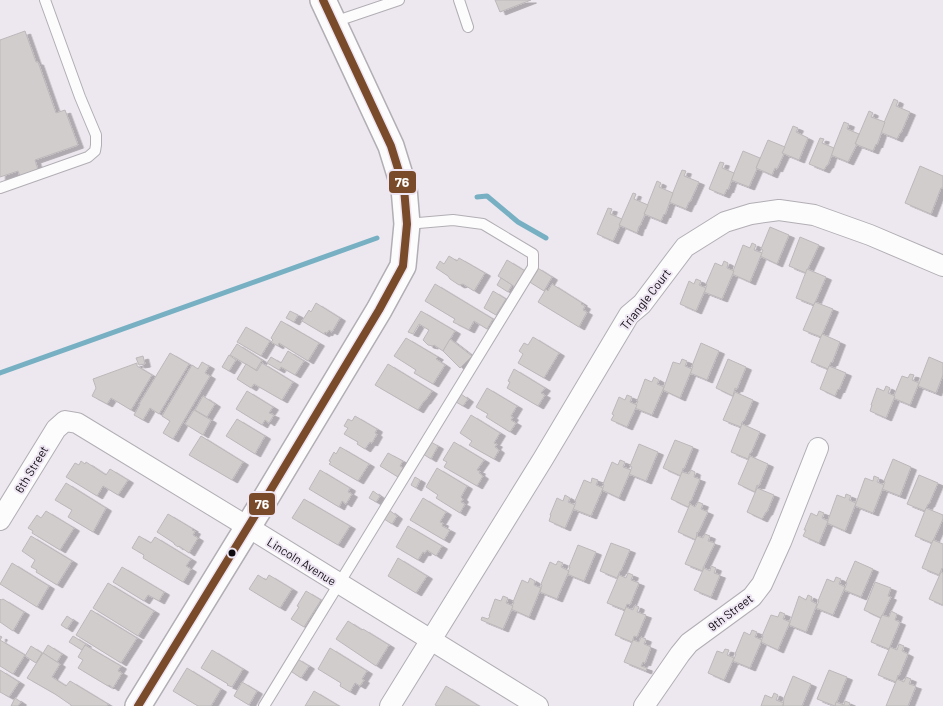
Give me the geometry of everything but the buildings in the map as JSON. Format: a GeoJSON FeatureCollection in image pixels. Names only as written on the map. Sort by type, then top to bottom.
{"type":"FeatureCollection","features":[{"type":"Feature","properties":{"kind":"street"},"geometry":{"type":"LineString","coordinates":[[138,706],[379,310],[403,266],[408,224],[404,188],[390,146],[323,0]]}},
{"type":"Feature","properties":{"kind":"street","name":"Triangle Court"},"geometry":{"type":"LineString","coordinates":[[390,706],[630,315],[642,304],[685,247],[725,222],[751,214],[779,210],[814,215],[870,235],[943,266]]}},
{"type":"Feature","properties":{"kind":"street","name":"Lincoln Avenue"},"geometry":{"type":"LineString","coordinates":[[65,420],[77,423],[538,706]]}},
{"type":"Feature","properties":{"kind":"street","name":"6th Street"},"geometry":{"type":"LineString","coordinates":[[0,520],[56,429],[65,420]]}},
{"type":"Feature","properties":{"kind":"street","name":"9th Street"},"geometry":{"type":"LineString","coordinates":[[644,706],[689,643],[752,597],[762,584],[781,542],[818,448]]}},
{"type":"Feature","properties":{"kind":"lane"},"geometry":{"type":"LineString","coordinates":[[0,188],[88,157],[95,151],[96,135],[80,97],[45,0]]}},
{"type":"Feature","properties":{"kind":"lane"},"geometry":{"type":"LineString","coordinates":[[333,22],[398,0]]}},
{"type":"Feature","properties":{"kind":"lane"},"geometry":{"type":"LineString","coordinates":[[459,0],[468,27]]}},
{"type":"Feature","properties":{"kind":"lane"},"geometry":{"type":"LineString","coordinates":[[264,706],[533,267],[533,254],[483,224],[453,220],[408,224]]}},
{"type":"Feature","properties":{"kind":"waterway"},"geometry":{"type":"LineString","coordinates":[[477,197],[487,196],[518,222],[546,238]]}},
{"type":"Feature","properties":{"kind":"waterway"},"geometry":{"type":"LineString","coordinates":[[0,373],[377,238]]}},
{"type":"Feature","properties":{"kind":"transit line","name":"76"},"geometry":{"type":"LineString","coordinates":[[138,706],[267,496],[379,310],[403,266],[407,224],[404,188],[391,146],[323,0]]}}]}
